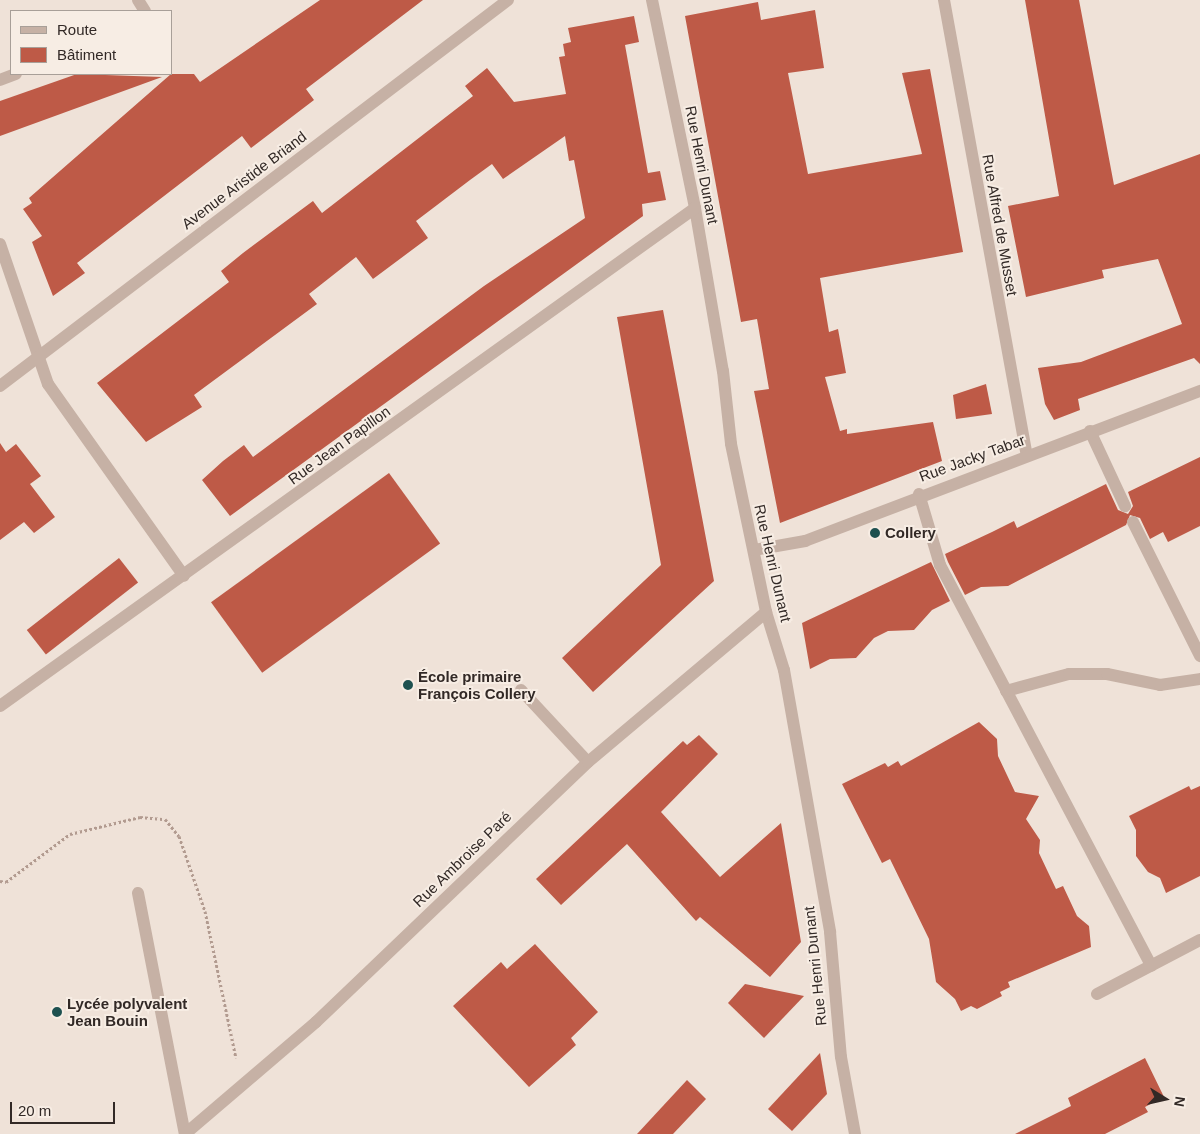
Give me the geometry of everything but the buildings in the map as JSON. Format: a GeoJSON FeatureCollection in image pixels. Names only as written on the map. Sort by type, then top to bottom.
{"type":"FeatureCollection","features":[{"type":"Feature","properties":{"kind":"street","name":"Avenue Aristide Briand"},"geometry":{"type":"LineString","coordinates":[[0,386],[508,0]]}},
{"type":"Feature","properties":{"kind":"street","name":"Rue Henri Dunant"},"geometry":{"type":"LineString","coordinates":[[652,0],[695,208],[723,371],[731,444],[766,612],[784,670],[830,932],[841,1057],[855,1134]]}},
{"type":"Feature","properties":{"kind":"street","name":"Rue Alfred de Musset"},"geometry":{"type":"LineString","coordinates":[[944,0],[1027,455]]}},
{"type":"Feature","properties":{"kind":"street"},"geometry":{"type":"LineString","coordinates":[[0,80],[13,75]]}},
{"type":"Feature","properties":{"kind":"street","name":"Rue Jean Papillon"},"geometry":{"type":"LineString","coordinates":[[0,706],[695,208]]}},
{"type":"Feature","properties":{"kind":"street"},"geometry":{"type":"LineString","coordinates":[[0,244],[41,356],[48,384],[184,576]]}},
{"type":"Feature","properties":{"kind":"street","name":"Rue Jacky Tabar"},"geometry":{"type":"LineString","coordinates":[[754,550],[806,541],[919,494],[1200,391]]}},
{"type":"Feature","properties":{"kind":"street"},"geometry":{"type":"LineString","coordinates":[[1090,431],[1125,506]]}},
{"type":"Feature","properties":{"kind":"street"},"geometry":{"type":"LineString","coordinates":[[919,494],[940,565],[1151,966]]}},
{"type":"Feature","properties":{"kind":"street"},"geometry":{"type":"LineString","coordinates":[[1133,522],[1200,656]]}},
{"type":"Feature","properties":{"kind":"street","name":"Rue Ambroise Paré"},"geometry":{"type":"LineString","coordinates":[[185,1134],[316,1022],[588,762],[766,612]]}},
{"type":"Feature","properties":{"kind":"street"},"geometry":{"type":"LineString","coordinates":[[1006,691],[1069,674],[1106,674],[1160,685],[1200,679]]}},
{"type":"Feature","properties":{"kind":"street"},"geometry":{"type":"LineString","coordinates":[[521,690],[588,762]]}},
{"type":"Feature","properties":{"kind":"street"},"geometry":{"type":"LineString","coordinates":[[138,894],[185,1134]]}},
{"type":"Feature","properties":{"kind":"street"},"geometry":{"type":"LineString","coordinates":[[1097,994],[1200,940]]}},
{"type":"Feature","properties":{"kind":"place","name":"Collery"},"geometry":{"type":"Point","coordinates":[875,533]}},
{"type":"Feature","properties":{"kind":"place","name":"École primaire François Collery"},"geometry":{"type":"Point","coordinates":[408,685]}},
{"type":"Feature","properties":{"kind":"place","name":"Lycée polyvalent Jean Bouin"},"geometry":{"type":"Point","coordinates":[57,1012]}}]}
